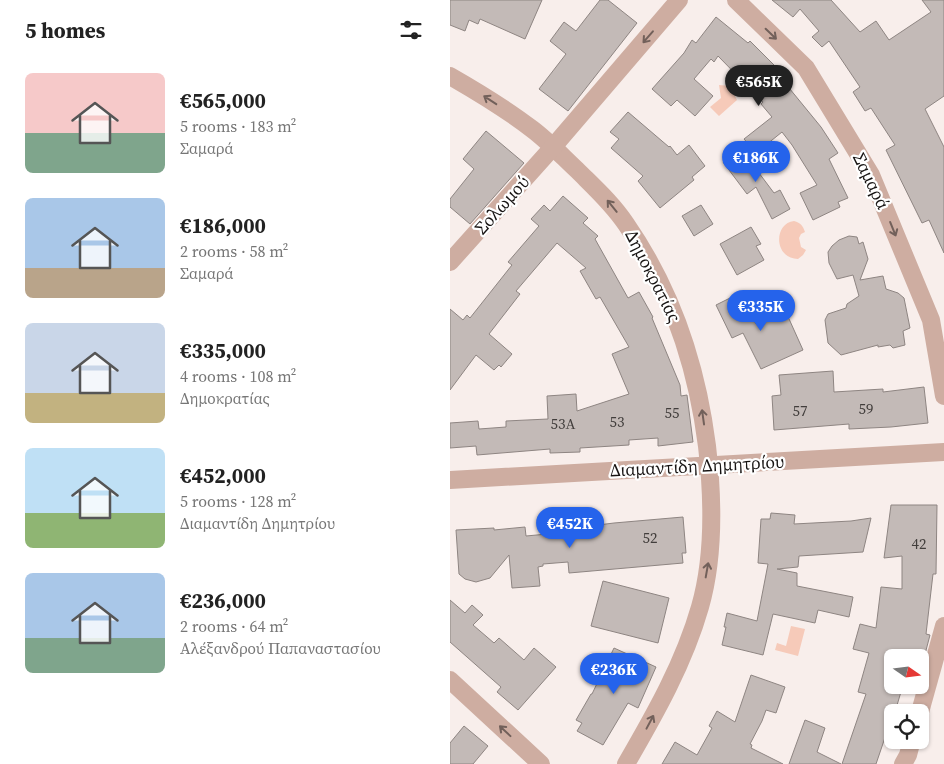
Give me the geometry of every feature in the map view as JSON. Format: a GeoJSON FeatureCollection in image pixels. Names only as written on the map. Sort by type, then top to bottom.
{"type":"FeatureCollection","features":[{"type":"Feature","properties":{"kind":"street","name":"Σολωμού"},"geometry":{"type":"LineString","coordinates":[[450,262],[553,147],[680,0]]}},
{"type":"Feature","properties":{"kind":"street","name":"Σαμαρά"},"geometry":{"type":"LineString","coordinates":[[736,0],[806,68],[871,175],[931,320],[944,396]]}},
{"type":"Feature","properties":{"kind":"street","name":"Δημοκρατίας"},"geometry":{"type":"LineString","coordinates":[[450,76],[506,110],[532,129],[602,194],[625,223],[644,252],[667,297],[680,330],[702,409],[709,466],[712,518],[709,566],[700,606],[670,684],[626,764]]}},
{"type":"Feature","properties":{"kind":"street","name":"Διαμαντίδη Δημητρίου"},"geometry":{"type":"LineString","coordinates":[[450,480],[944,452]]}},
{"type":"Feature","properties":{"kind":"street"},"geometry":{"type":"LineString","coordinates":[[922,704],[944,626]]}},
{"type":"Feature","properties":{"kind":"street"},"geometry":{"type":"LineString","coordinates":[[450,680],[541,764]]}},
{"type":"Feature","properties":{"kind":"street"},"geometry":{"type":"LineString","coordinates":[[903,764],[910,749]]}},
{"type":"Feature","properties":{"kind":"shaded area"},"geometry":{"type":"Polygon","coordinates":[[[719,85],[730,86],[737,100],[719,116],[710,107],[721,98],[719,85]]]}},
{"type":"Feature","properties":{"kind":"shaded area"},"geometry":{"type":"Polygon","coordinates":[[[794,221],[801,225],[805,232],[799,238],[801,247],[806,250],[798,259],[784,253],[780,247],[779,240],[783,228],[787,223],[794,221]]]}},
{"type":"Feature","properties":{"kind":"shaded area"},"geometry":{"type":"Polygon","coordinates":[[[791,626],[805,629],[798,656],[775,650],[777,643],[786,646],[791,626]]]}},
{"type":"Feature","properties":{"kind":"building"},"geometry":{"type":"Polygon","coordinates":[[[450,0],[542,0],[525,39],[480,19],[478,24],[469,20],[465,31],[450,25],[450,0]]]}},
{"type":"Feature","properties":{"kind":"building"},"geometry":{"type":"Polygon","coordinates":[[[600,0],[608,0],[637,23],[568,111],[539,89],[566,54],[550,41],[564,22],[576,31],[600,0]]]}},
{"type":"Feature","properties":{"kind":"building"},"geometry":{"type":"Polygon","coordinates":[[[772,0],[831,0],[860,32],[876,21],[889,40],[931,12],[922,0],[944,0],[944,96],[925,109],[944,147],[944,253],[929,220],[922,223],[886,150],[895,145],[871,108],[865,111],[853,92],[860,87],[829,41],[822,47],[812,37],[819,31],[800,9],[793,17],[772,0]]]}},
{"type":"Feature","properties":{"kind":"building"},"geometry":{"type":"Polygon","coordinates":[[[716,17],[748,43],[750,41],[779,70],[776,72],[821,127],[838,153],[829,159],[848,198],[838,202],[840,207],[813,220],[800,193],[817,185],[782,132],[756,153],[744,139],[772,117],[761,104],[763,102],[718,56],[714,62],[711,59],[694,79],[713,96],[695,116],[677,100],[671,106],[652,89],[684,53],[692,40],[696,43],[716,17]]]}},
{"type":"Feature","properties":{"kind":"building"},"geometry":{"type":"Polygon","coordinates":[[[628,112],[670,146],[677,155],[689,145],[705,166],[692,177],[694,180],[660,208],[638,181],[643,176],[611,148],[619,139],[610,132],[628,112]]]}},
{"type":"Feature","properties":{"kind":"building"},"geometry":{"type":"Polygon","coordinates":[[[486,131],[524,163],[470,224],[450,207],[450,199],[474,169],[463,159],[486,131]]]}},
{"type":"Feature","properties":{"kind":"building"},"geometry":{"type":"Polygon","coordinates":[[[741,149],[774,193],[780,190],[790,209],[772,219],[756,187],[747,194],[723,162],[741,149]]]}},
{"type":"Feature","properties":{"kind":"building"},"geometry":{"type":"Polygon","coordinates":[[[563,196],[588,218],[583,223],[598,236],[595,239],[628,298],[639,292],[653,317],[680,385],[681,396],[687,395],[693,442],[658,446],[658,438],[629,440],[629,445],[580,448],[580,452],[550,453],[550,449],[477,455],[476,446],[450,448],[450,423],[478,421],[479,429],[506,427],[506,421],[548,419],[547,396],[576,394],[577,411],[629,394],[612,354],[629,347],[600,297],[596,299],[580,271],[586,268],[557,243],[516,291],[520,294],[489,334],[512,354],[501,367],[499,365],[494,370],[476,355],[450,390],[450,309],[463,320],[467,315],[470,318],[512,265],[508,262],[539,226],[531,219],[544,205],[550,211],[563,196]]]}},
{"type":"Feature","properties":{"kind":"building"},"geometry":{"type":"Polygon","coordinates":[[[701,205],[713,224],[694,236],[682,216],[701,205]]]}},
{"type":"Feature","properties":{"kind":"building"},"geometry":{"type":"Polygon","coordinates":[[[751,227],[761,244],[756,246],[764,260],[737,275],[720,244],[751,227]]]}},
{"type":"Feature","properties":{"kind":"building"},"geometry":{"type":"Polygon","coordinates":[[[849,236],[857,237],[859,244],[863,242],[868,259],[860,280],[883,276],[886,289],[898,293],[904,298],[910,328],[903,331],[905,345],[893,348],[890,345],[878,347],[878,345],[841,355],[828,343],[825,320],[828,314],[846,308],[847,304],[859,296],[853,275],[837,279],[829,263],[828,252],[832,246],[839,240],[849,236]]]}},
{"type":"Feature","properties":{"kind":"building"},"geometry":{"type":"Polygon","coordinates":[[[740,293],[756,324],[785,310],[803,350],[761,369],[743,333],[732,338],[716,305],[740,293]]]}},
{"type":"Feature","properties":{"kind":"building"},"geometry":{"type":"Polygon","coordinates":[[[833,371],[834,392],[883,389],[883,392],[924,387],[928,423],[849,429],[849,424],[774,430],[772,396],[781,395],[779,375],[833,371]]]}},
{"type":"Feature","properties":{"kind":"building"},"geometry":{"type":"Polygon","coordinates":[[[891,505],[937,505],[936,574],[933,574],[926,634],[930,635],[926,649],[884,649],[884,694],[900,694],[897,704],[884,704],[884,740],[876,764],[842,764],[866,694],[858,692],[869,653],[853,649],[860,624],[876,628],[881,587],[902,589],[902,556],[884,558],[891,505]]]}},
{"type":"Feature","properties":{"kind":"building"},"geometry":{"type":"Polygon","coordinates":[[[771,513],[795,515],[794,524],[871,518],[863,552],[799,556],[798,567],[777,569],[797,573],[797,586],[853,597],[849,617],[818,610],[815,623],[773,614],[763,655],[722,645],[727,613],[757,621],[768,564],[758,563],[761,519],[770,519],[771,513]]]}},
{"type":"Feature","properties":{"kind":"building"},"geometry":{"type":"Polygon","coordinates":[[[683,517],[686,553],[682,553],[683,563],[569,573],[568,562],[543,564],[543,566],[538,567],[540,586],[512,588],[509,555],[490,578],[476,582],[465,579],[459,574],[456,530],[494,528],[494,530],[525,527],[526,536],[558,533],[558,530],[614,523],[683,517]]]}},
{"type":"Feature","properties":{"kind":"building"},"geometry":{"type":"Polygon","coordinates":[[[603,581],[669,598],[658,643],[591,626],[603,581]]]}},
{"type":"Feature","properties":{"kind":"building"},"geometry":{"type":"Polygon","coordinates":[[[450,600],[465,613],[472,605],[483,615],[473,625],[494,643],[499,638],[524,660],[534,648],[556,667],[518,710],[497,692],[501,687],[450,642],[450,600]]]}},
{"type":"Feature","properties":{"kind":"building"},"geometry":{"type":"Polygon","coordinates":[[[614,648],[656,667],[638,708],[628,703],[603,745],[577,731],[582,723],[576,720],[592,694],[614,648]]]}},
{"type":"Feature","properties":{"kind":"building"},"geometry":{"type":"Polygon","coordinates":[[[751,675],[785,687],[776,713],[766,710],[750,744],[752,745],[751,748],[783,764],[662,764],[675,742],[697,755],[712,728],[709,726],[717,711],[735,722],[751,675]]]}},
{"type":"Feature","properties":{"kind":"building"},"geometry":{"type":"Polygon","coordinates":[[[805,720],[825,728],[817,752],[841,764],[789,764],[805,720]]]}},
{"type":"Feature","properties":{"kind":"building"},"geometry":{"type":"Polygon","coordinates":[[[464,726],[488,746],[473,764],[450,764],[450,743],[464,726]]]}}]}
